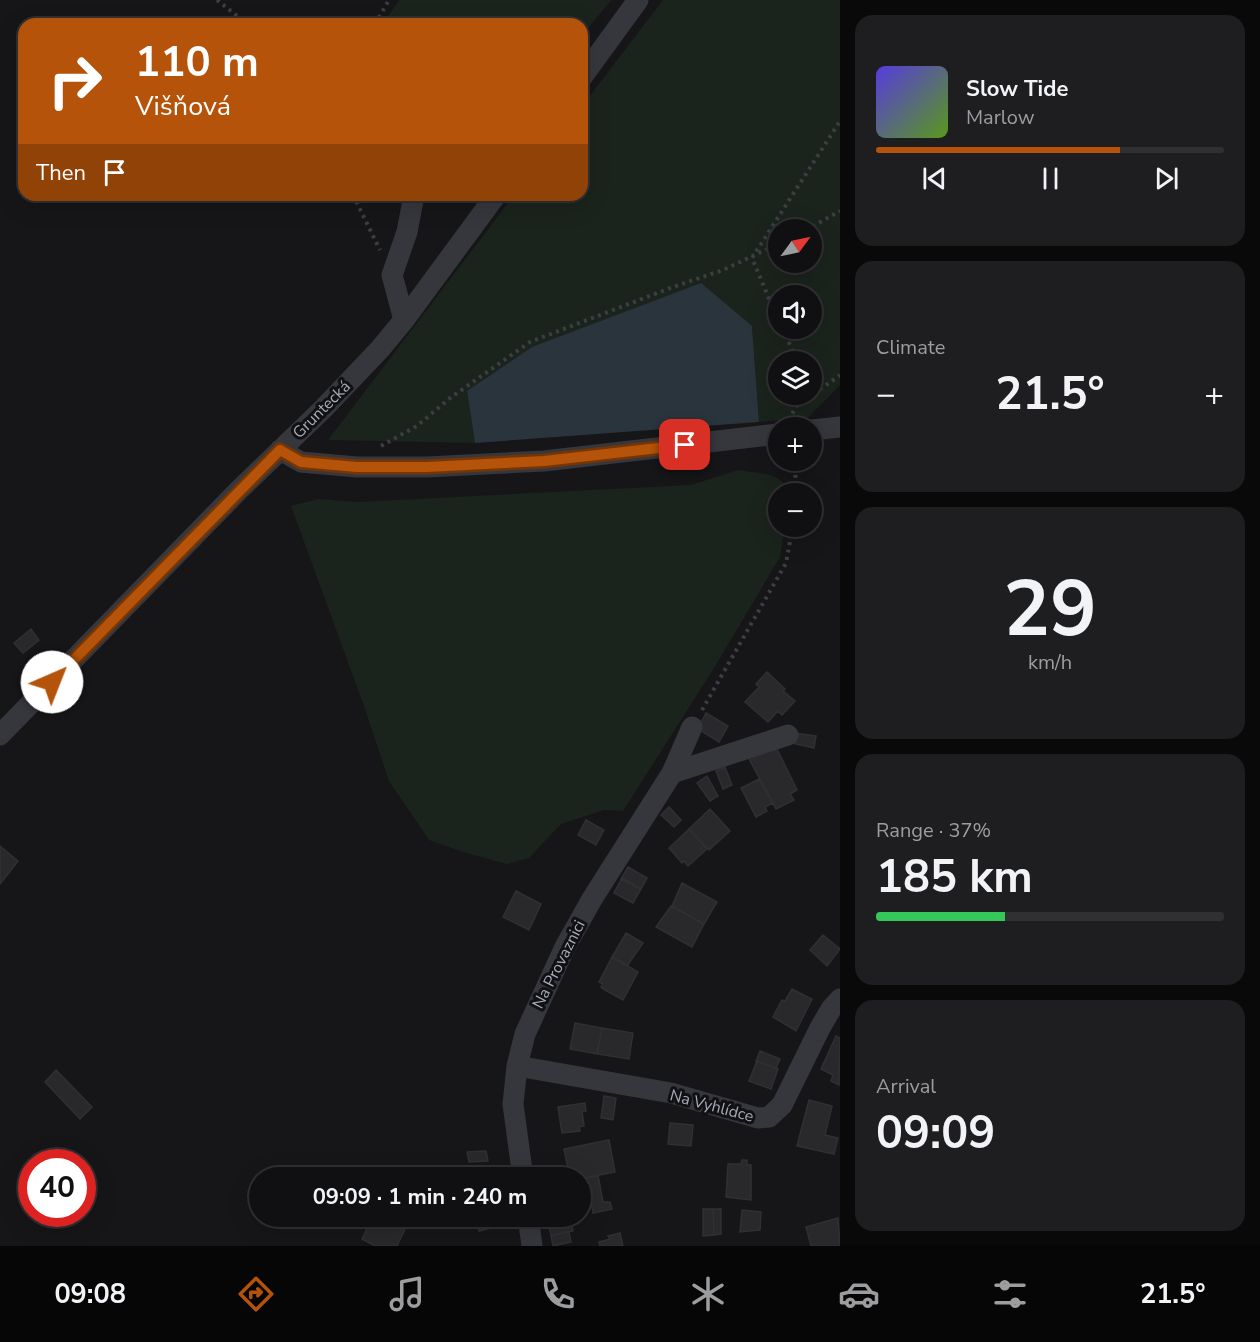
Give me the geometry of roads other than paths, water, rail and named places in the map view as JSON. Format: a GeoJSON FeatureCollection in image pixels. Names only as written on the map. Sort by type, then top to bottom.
{"type":"FeatureCollection","features":[{"type":"Feature","properties":{"kind":"street"},"geometry":{"type":"LineString","coordinates":[[588,69],[638,0]]}},
{"type":"Feature","properties":{"kind":"street"},"geometry":{"type":"LineString","coordinates":[[404,320],[392,275],[406,232],[413,201]]}},
{"type":"Feature","properties":{"kind":"street","name":"Gruntecká"},"geometry":{"type":"LineString","coordinates":[[0,735],[380,349],[404,320],[491,201]]}},
{"type":"Feature","properties":{"kind":"street"},"geometry":{"type":"LineString","coordinates":[[822,429],[840,428]]}},
{"type":"Feature","properties":{"kind":"street"},"geometry":{"type":"LineString","coordinates":[[280,450],[301,462],[377,467],[427,467],[544,461],[768,435]]}},
{"type":"Feature","properties":{"kind":"street","name":"Na Provaznici"},"geometry":{"type":"LineString","coordinates":[[522,1167],[513,1104],[517,1066],[533,1013],[592,898],[672,772],[692,727]]}},
{"type":"Feature","properties":{"kind":"street"},"geometry":{"type":"LineString","coordinates":[[672,772],[788,735]]}},
{"type":"Feature","properties":{"kind":"street","name":"Na Vyhlídce"},"geometry":{"type":"LineString","coordinates":[[517,1066],[670,1093],[758,1118],[769,1117],[782,1105],[820,1028],[840,999]]}},
{"type":"Feature","properties":{"kind":"street"},"geometry":{"type":"LineString","coordinates":[[529,1227],[532,1246]]}}]}
